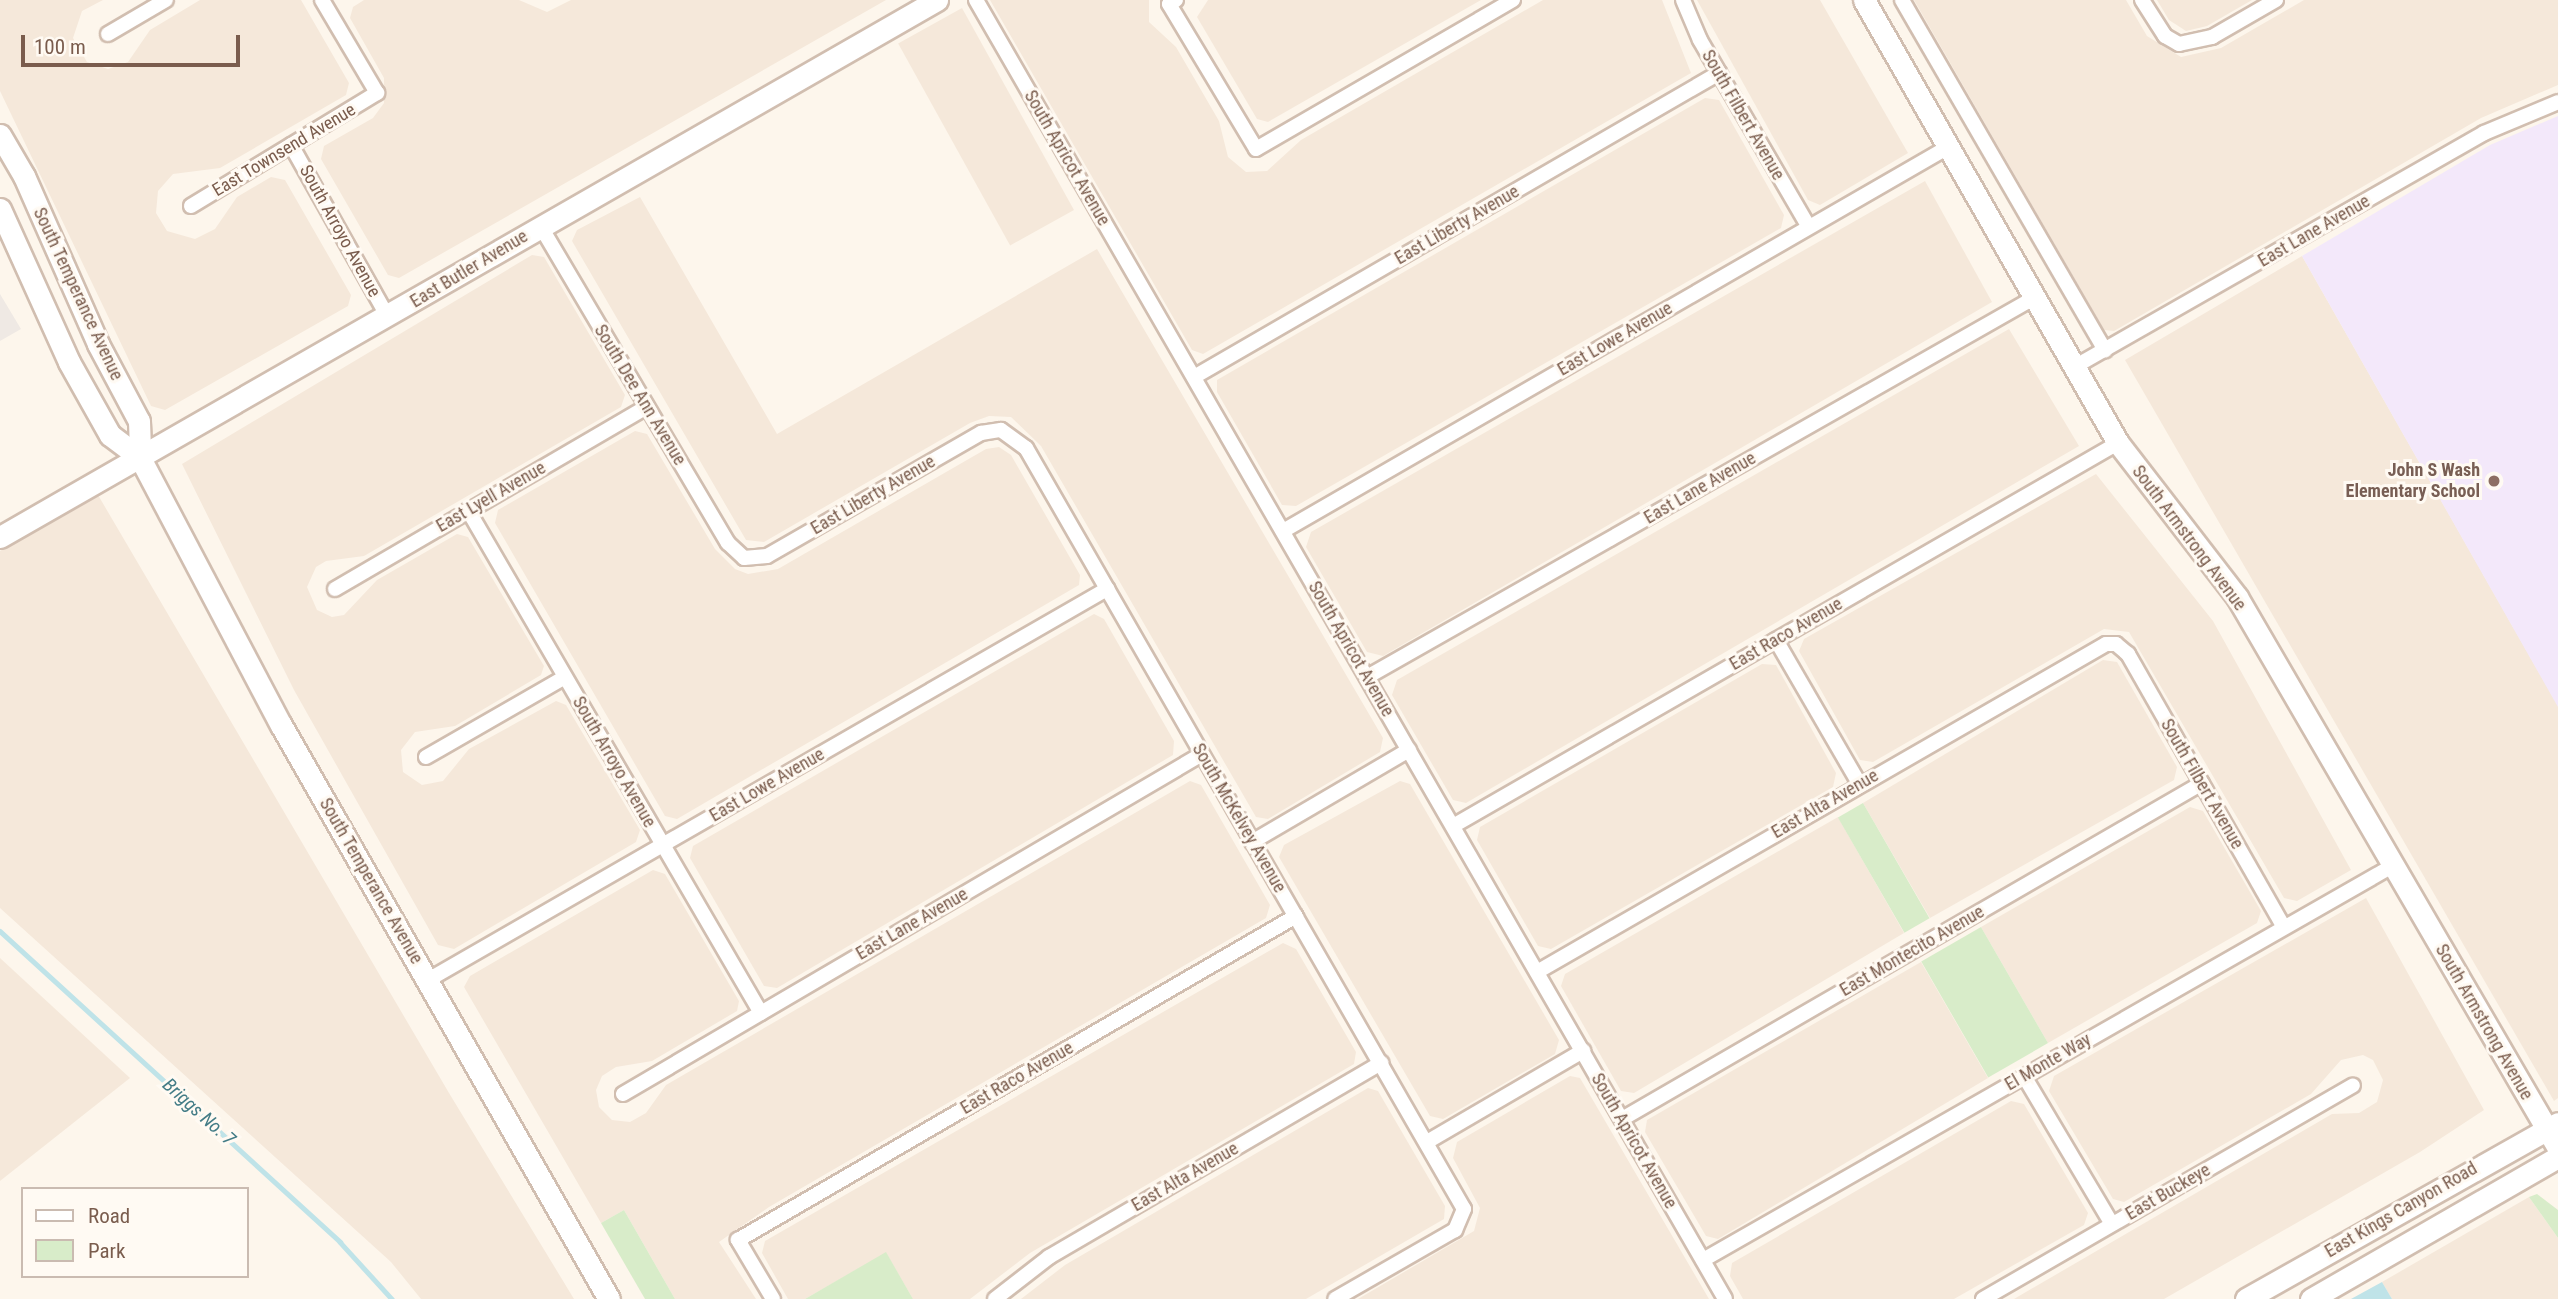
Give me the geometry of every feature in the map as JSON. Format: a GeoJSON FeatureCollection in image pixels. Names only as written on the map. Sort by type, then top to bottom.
{"type":"FeatureCollection","features":[{"type":"Feature","properties":{"kind":"street"},"geometry":{"type":"LineString","coordinates":[[108,34],[166,0]]}},
{"type":"Feature","properties":{"kind":"street","name":"South Apricot Avenue"},"geometry":{"type":"LineString","coordinates":[[976,0],[1725,1299]]}},
{"type":"Feature","properties":{"kind":"street"},"geometry":{"type":"LineString","coordinates":[[1176,0],[1169,4],[1256,149],[1513,0]]}},
{"type":"Feature","properties":{"kind":"street","name":"South Filbert Avenue"},"geometry":{"type":"LineString","coordinates":[[1683,0],[1719,73],[1808,227]]}},
{"type":"Feature","properties":{"kind":"street","name":"South Armstrong Avenue"},"geometry":{"type":"LineString","coordinates":[[1864,0],[2118,443],[2237,597],[2394,865],[2552,1126],[2558,1148]]}},
{"type":"Feature","properties":{"kind":"street"},"geometry":{"type":"LineString","coordinates":[[1902,0],[2105,350]]}},
{"type":"Feature","properties":{"kind":"street"},"geometry":{"type":"LineString","coordinates":[[2141,0],[2165,36],[2179,44],[2212,37],[2276,0]]}},
{"type":"Feature","properties":{"kind":"street","name":"East Townsend Avenue"},"geometry":{"type":"LineString","coordinates":[[191,206],[377,93],[327,2]]}},
{"type":"Feature","properties":{"kind":"street","name":"East Butler Avenue"},"geometry":{"type":"LineString","coordinates":[[0,537],[388,317],[929,2]]}},
{"type":"Feature","properties":{"kind":"street","name":"East Liberty Avenue"},"geometry":{"type":"LineString","coordinates":[[1194,377],[1719,73]]}},
{"type":"Feature","properties":{"kind":"street","name":"East Lane Avenue"},"geometry":{"type":"LineString","coordinates":[[2074,367],[2484,134],[2558,102]]}},
{"type":"Feature","properties":{"kind":"street","name":"South Temperance Avenue"},"geometry":{"type":"LineString","coordinates":[[0,135],[24,176],[98,344],[139,421],[140,458]]}},
{"type":"Feature","properties":{"kind":"street","name":"South Arroyo Avenue"},"geometry":{"type":"LineString","coordinates":[[291,145],[388,317]]}},
{"type":"Feature","properties":{"kind":"street","name":"East Lowe Avenue"},"geometry":{"type":"LineString","coordinates":[[1283,531],[1948,147]]}},
{"type":"Feature","properties":{"kind":"street","name":"South Temperance Avenue"},"geometry":{"type":"LineString","coordinates":[[0,209],[69,362],[110,436],[140,458],[281,725],[609,1299]]}},
{"type":"Feature","properties":{"kind":"street","name":"South Dee Ann Avenue"},"geometry":{"type":"LineString","coordinates":[[541,227],[728,543],[744,558]]}},
{"type":"Feature","properties":{"kind":"street","name":"East Lane Avenue"},"geometry":{"type":"LineString","coordinates":[[1367,677],[2034,298]]}},
{"type":"Feature","properties":{"kind":"street","name":"East Lyell Avenue"},"geometry":{"type":"LineString","coordinates":[[335,589],[647,407]]}},
{"type":"Feature","properties":{"kind":"street","name":"East Liberty Avenue"},"geometry":{"type":"LineString","coordinates":[[744,558],[767,556],[981,433],[1001,430]]}},
{"type":"Feature","properties":{"kind":"street","name":"South McKelvey Avenue"},"geometry":{"type":"LineString","coordinates":[[1001,430],[1026,448],[1461,1201],[1464,1216],[1454,1230],[1335,1299]]}},
{"type":"Feature","properties":{"kind":"street","name":"East Raco Avenue"},"geometry":{"type":"LineString","coordinates":[[1453,826],[2118,443]]}},
{"type":"Feature","properties":{"kind":"street","name":"South Arroyo Avenue"},"geometry":{"type":"LineString","coordinates":[[468,510],[761,1013]]}},
{"type":"Feature","properties":{"kind":"street","name":"East Lowe Avenue"},"geometry":{"type":"LineString","coordinates":[[428,981],[1107,589]]}},
{"type":"Feature","properties":{"kind":"street"},"geometry":{"type":"LineString","coordinates":[[1776,640],[1859,783]]}},
{"type":"Feature","properties":{"kind":"street","name":"South Filbert Avenue"},"geometry":{"type":"LineString","coordinates":[[2116,644],[2128,654],[2284,927]]}},
{"type":"Feature","properties":{"kind":"street","name":"East Alta Avenue"},"geometry":{"type":"LineString","coordinates":[[1537,972],[1859,783],[2096,649],[2116,644]]}},
{"type":"Feature","properties":{"kind":"street"},"geometry":{"type":"LineString","coordinates":[[426,757],[565,677]]}},
{"type":"Feature","properties":{"kind":"street"},"geometry":{"type":"LineString","coordinates":[[1252,842],[1409,750]]}},
{"type":"Feature","properties":{"kind":"street","name":"East Lane Avenue"},"geometry":{"type":"LineString","coordinates":[[623,1094],[1202,754]]}},
{"type":"Feature","properties":{"kind":"street","name":"East Montecito Avenue"},"geometry":{"type":"LineString","coordinates":[[1622,1119],[2202,783]]}},
{"type":"Feature","properties":{"kind":"street","name":"El Monte Way"},"geometry":{"type":"LineString","coordinates":[[1703,1260],[2394,865]]}},
{"type":"Feature","properties":{"kind":"street","name":"East Raco Avenue"},"geometry":{"type":"LineString","coordinates":[[773,1299],[738,1240],[1296,916]]}},
{"type":"Feature","properties":{"kind":"street"},"geometry":{"type":"LineString","coordinates":[[1427,1142],[1583,1051]]}},
{"type":"Feature","properties":{"kind":"street","name":"East Alta Avenue"},"geometry":{"type":"LineString","coordinates":[[995,1299],[1049,1257],[1381,1063]]}},
{"type":"Feature","properties":{"kind":"street"},"geometry":{"type":"LineString","coordinates":[[2024,1076],[2112,1224]]}},
{"type":"Feature","properties":{"kind":"street","name":"East Buckeye"},"geometry":{"type":"LineString","coordinates":[[1983,1299],[2353,1085]]}},
{"type":"Feature","properties":{"kind":"street","name":"East Kings Canyon Road"},"geometry":{"type":"LineString","coordinates":[[2246,1299],[2552,1126]]}},
{"type":"Feature","properties":{"kind":"street","name":"East Kings Canyon Road"},"geometry":{"type":"LineString","coordinates":[[2311,1299],[2558,1157]]}},
{"type":"Feature","properties":{"kind":"shaded area"},"geometry":{"type":"Polygon","coordinates":[[[0,0],[103,0],[82,11],[73,38],[87,62],[108,69],[128,62],[150,30],[200,0],[301,0],[349,83],[346,95],[220,168],[173,174],[158,191],[156,213],[167,231],[195,239],[215,229],[237,197],[271,177],[285,180],[351,295],[348,306],[165,410],[151,406],[0,91],[0,0]]]}},
{"type":"Feature","properties":{"kind":"shaded area"},"geometry":{"type":"Polygon","coordinates":[[[364,0],[519,0],[547,12],[571,0],[886,0],[399,278],[388,275],[321,159],[324,146],[373,118],[384,103],[384,78],[350,18],[353,7],[364,0]]]}},
{"type":"Feature","properties":{"kind":"shaded area"},"geometry":{"type":"Polygon","coordinates":[[[990,0],[1149,0],[1149,22],[1176,47],[1219,121],[1228,157],[1246,172],[1267,171],[1301,140],[1543,0],[1662,0],[1691,73],[1203,354],[1192,350],[990,0]]]}},
{"type":"Feature","properties":{"kind":"shaded area"},"geometry":{"type":"Polygon","coordinates":[[[1208,0],[1481,0],[1268,122],[1257,119],[1197,17],[1208,0]]]}},
{"type":"Feature","properties":{"kind":"shaded area"},"geometry":{"type":"Polygon","coordinates":[[[1697,0],[1820,0],[1908,153],[1820,205],[1808,200],[1697,0]]]}},
{"type":"Feature","properties":{"kind":"shaded area"},"geometry":{"type":"Polygon","coordinates":[[[1914,0],[2126,0],[2147,36],[2181,57],[2221,48],[2304,0],[2558,0],[2558,85],[2481,118],[2114,331],[2104,330],[1914,0]]]}},
{"type":"Feature","properties":{"kind":"shaded area"},"geometry":{"type":"Polygon","coordinates":[[[2157,0],[2252,0],[2207,26],[2186,31],[2169,20],[2157,0]]]}},
{"type":"Feature","properties":{"kind":"shaded area"},"geometry":{"type":"Polygon","coordinates":[[[962,8],[1074,210],[1010,245],[898,43],[962,8]]]}},
{"type":"Feature","properties":{"kind":"shaded area"},"geometry":{"type":"Polygon","coordinates":[[[1705,98],[1719,100],[1784,215],[1781,228],[1296,506],[1282,505],[1217,392],[1217,380],[1705,98]]]}},
{"type":"Feature","properties":{"kind":"shaded area","name":"John S Wash Elementary School"},"geometry":{"type":"Polygon","coordinates":[[[2558,116],[2558,707],[2302,256],[2490,145],[2558,116]]]}},
{"type":"Feature","properties":{"kind":"shaded area"},"geometry":{"type":"Polygon","coordinates":[[[1925,181],[1992,302],[1383,656],[1367,652],[1306,547],[1311,532],[1925,181]]]}},
{"type":"Feature","properties":{"kind":"shaded area"},"geometry":{"type":"Polygon","coordinates":[[[640,197],[777,434],[1097,249],[1383,738],[1380,752],[1268,819],[1256,817],[1041,446],[1011,417],[989,416],[970,423],[764,542],[746,540],[572,241],[577,230],[640,197]]]}},
{"type":"Feature","properties":{"kind":"shaded area"},"geometry":{"type":"Polygon","coordinates":[[[532,255],[544,257],[625,395],[621,407],[364,556],[326,561],[316,567],[307,587],[317,610],[332,617],[344,615],[377,580],[457,534],[468,537],[544,666],[541,675],[455,726],[415,732],[401,750],[403,772],[422,785],[443,781],[469,749],[556,701],[566,705],[640,830],[636,842],[454,949],[438,945],[294,690],[182,464],[532,255]]]}},
{"type":"Feature","properties":{"kind":"shaded area"},"geometry":{"type":"Polygon","coordinates":[[[2302,256],[2558,706],[2558,1098],[2554,1101],[2125,360],[2302,256]]]}},
{"type":"Feature","properties":{"kind":"shaded area"},"geometry":{"type":"Polygon","coordinates":[[[0,294],[21,329],[0,341],[0,294]]]}},
{"type":"Feature","properties":{"kind":"shaded area"},"geometry":{"type":"Polygon","coordinates":[[[2009,329],[2079,446],[1466,803],[1453,800],[1392,695],[1397,680],[2009,329]]]}},
{"type":"Feature","properties":{"kind":"shaded area"},"geometry":{"type":"Polygon","coordinates":[[[635,431],[647,434],[715,549],[735,569],[748,574],[778,569],[986,449],[999,447],[1011,455],[1080,575],[1079,585],[677,819],[665,816],[495,523],[498,510],[635,431]]]}},
{"type":"Feature","properties":{"kind":"shaded area"},"geometry":{"type":"Polygon","coordinates":[[[2096,474],[2213,621],[2351,870],[2297,901],[2284,898],[2129,632],[2104,629],[1873,762],[1860,760],[1799,651],[1804,639],[2096,474]]]}},
{"type":"Feature","properties":{"kind":"shaded area"},"geometry":{"type":"Polygon","coordinates":[[[98,495],[449,1093],[574,1299],[421,1299],[391,1262],[0,908],[0,551],[98,495]]]}},
{"type":"Feature","properties":{"kind":"shaded area"},"geometry":{"type":"Polygon","coordinates":[[[1094,614],[1104,619],[1174,741],[1173,755],[777,988],[764,986],[690,858],[693,846],[1094,614]]]}},
{"type":"Feature","properties":{"kind":"shaded area"},"geometry":{"type":"Polygon","coordinates":[[[2103,660],[2117,662],[2177,767],[2174,780],[1930,918],[1863,803],[2103,660]]]}},
{"type":"Feature","properties":{"kind":"shaded area"},"geometry":{"type":"Polygon","coordinates":[[[1762,664],[1776,665],[1836,773],[1833,787],[1551,949],[1538,946],[1477,840],[1480,827],[1762,664]]]}},
{"type":"Feature","properties":{"kind":"shaded area"},"geometry":{"type":"Polygon","coordinates":[[[1190,781],[1201,785],[1270,905],[1266,918],[769,1207],[719,1242],[756,1299],[675,1299],[624,1210],[601,1223],[464,987],[470,976],[653,870],[665,874],[739,1001],[737,1011],[652,1061],[616,1067],[602,1076],[596,1090],[599,1107],[612,1120],[630,1122],[646,1113],[666,1085],[1190,781]]]}},
{"type":"Feature","properties":{"kind":"shaded area"},"geometry":{"type":"Polygon","coordinates":[[[1400,781],[1410,784],[1559,1040],[1555,1054],[1443,1119],[1430,1116],[1279,857],[1284,845],[1400,781]]]}},
{"type":"Feature","properties":{"kind":"shaded area"},"geometry":{"type":"Polygon","coordinates":[[[2190,807],[2203,811],[2261,911],[2257,923],[2048,1043],[1981,927],[2190,807]]]}},
{"type":"Feature","properties":{"kind":"shaded area"},"geometry":{"type":"Polygon","coordinates":[[[1838,817],[1904,933],[1634,1093],[1621,1091],[1561,986],[1565,974],[1838,817]]]}},
{"type":"Feature","properties":{"kind":"shaded area"},"geometry":{"type":"Polygon","coordinates":[[[2366,898],[2484,1110],[2420,1152],[2164,1299],[2014,1299],[2332,1114],[2359,1113],[2377,1102],[2383,1080],[2373,1060],[2363,1055],[2341,1060],[2311,1094],[2124,1202],[2113,1199],[2049,1091],[2054,1076],[2366,898]]]}},
{"type":"Feature","properties":{"kind":"shaded area"},"geometry":{"type":"Polygon","coordinates":[[[1283,943],[1296,949],[1356,1052],[1354,1064],[1030,1253],[970,1299],[913,1299],[886,1253],[805,1299],[788,1299],[762,1253],[765,1241],[1283,943]]]}},
{"type":"Feature","properties":{"kind":"shaded area"},"geometry":{"type":"Polygon","coordinates":[[[0,958],[130,1078],[0,1181],[0,958]]]}},
{"type":"Feature","properties":{"kind":"shaded area"},"geometry":{"type":"Polygon","coordinates":[[[1921,962],[1988,1078],[1718,1239],[1706,1236],[1645,1132],[1647,1120],[1921,962]]]}},
{"type":"Feature","properties":{"kind":"shaded area"},"geometry":{"type":"Polygon","coordinates":[[[1570,1076],[1580,1078],[1709,1299],[1358,1299],[1474,1231],[1480,1208],[1453,1158],[1457,1142],[1570,1076]]]}},
{"type":"Feature","properties":{"kind":"shaded area"},"geometry":{"type":"Polygon","coordinates":[[[1368,1088],[1378,1091],[1445,1206],[1444,1219],[1306,1299],[1021,1299],[1065,1265],[1368,1088]]]}},
{"type":"Feature","properties":{"kind":"shaded area"},"geometry":{"type":"Polygon","coordinates":[[[2011,1101],[2024,1104],[2088,1213],[2084,1225],[1954,1299],[1743,1299],[1730,1276],[1732,1263],[2011,1101]]]}},
{"type":"Feature","properties":{"kind":"shaded area"},"geometry":{"type":"Polygon","coordinates":[[[2529,1197],[2558,1238],[2558,1299],[2392,1299],[2382,1282],[2529,1197]]]}},
{"type":"Feature","properties":{"kind":"green space"},"geometry":{"type":"Polygon","coordinates":[[[1863,803],[1930,918],[1904,933],[1838,818],[1863,803]]]}},
{"type":"Feature","properties":{"kind":"green space"},"geometry":{"type":"Polygon","coordinates":[[[1981,927],[2048,1043],[1988,1078],[1921,962],[1981,927]]]}},
{"type":"Feature","properties":{"kind":"green space"},"geometry":{"type":"Polygon","coordinates":[[[2537,1194],[2558,1210],[2558,1238],[2529,1197],[2537,1194]]]}},
{"type":"Feature","properties":{"kind":"green space"},"geometry":{"type":"Polygon","coordinates":[[[624,1210],[675,1299],[645,1299],[601,1223],[624,1210]]]}},
{"type":"Feature","properties":{"kind":"green space"},"geometry":{"type":"Polygon","coordinates":[[[886,1252],[913,1299],[805,1299],[886,1252]]]}},
{"type":"Feature","properties":{"kind":"water"},"geometry":{"type":"Polygon","coordinates":[[[2382,1282],[2392,1299],[2351,1299],[2382,1282]]]}},
{"type":"Feature","properties":{"kind":"waterway","name":"Briggs No. 7"},"geometry":{"type":"LineString","coordinates":[[0,931],[340,1242],[392,1299]]}},
{"type":"Feature","properties":{"kind":"place","name":"John S Wash Elementary School"},"geometry":{"type":"Point","coordinates":[2494,481]}}]}
